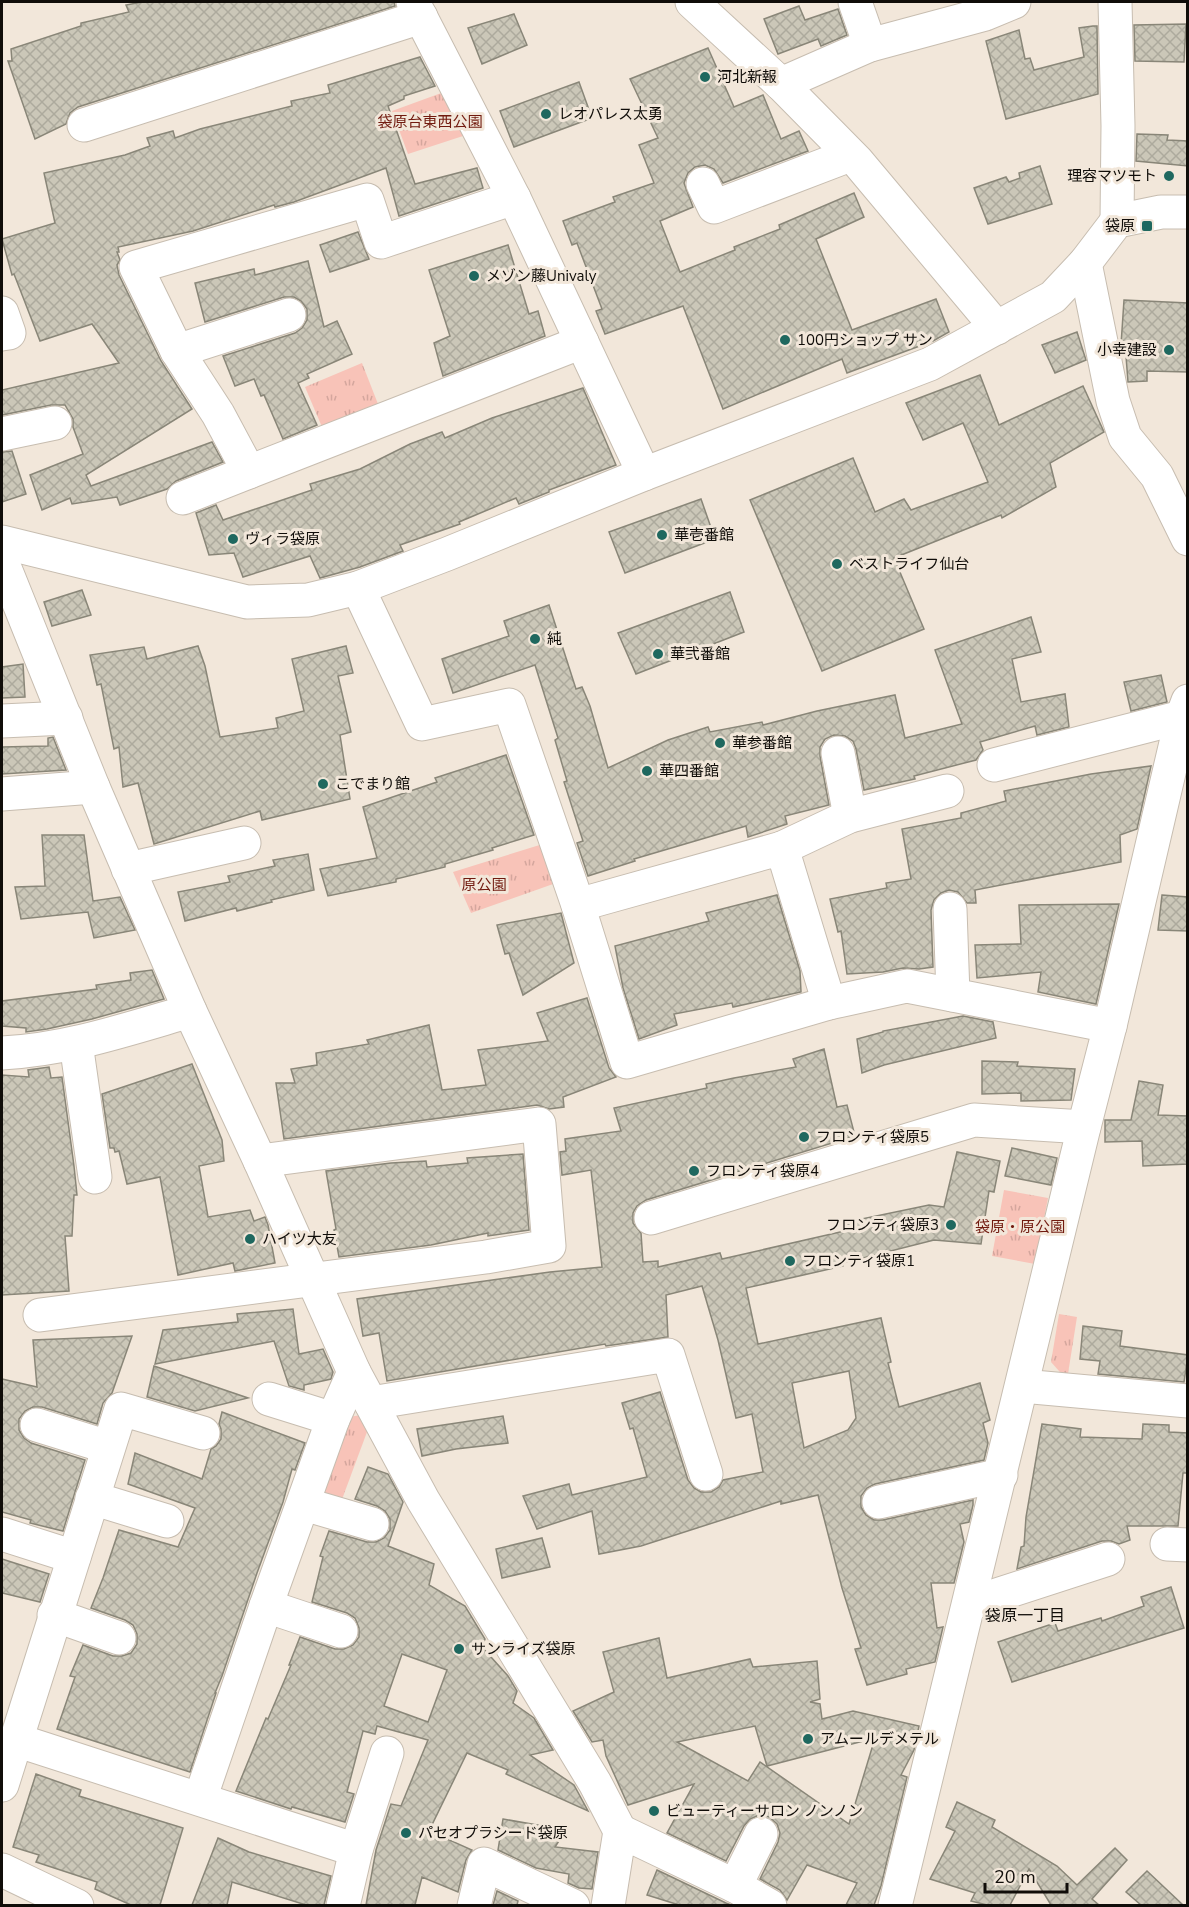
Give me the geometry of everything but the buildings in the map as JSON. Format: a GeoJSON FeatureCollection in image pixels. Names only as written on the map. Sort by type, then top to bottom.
{"type":"FeatureCollection","features":[{"type":"Feature","properties":{"kind":"street"},"geometry":{"type":"LineString","coordinates":[[692,2],[781,84],[850,155],[997,328]]}},
{"type":"Feature","properties":{"kind":"street"},"geometry":{"type":"LineString","coordinates":[[855,2],[870,45]]}},
{"type":"Feature","properties":{"kind":"street"},"geometry":{"type":"LineString","coordinates":[[781,84],[870,45],[986,14],[1014,2]]}},
{"type":"Feature","properties":{"kind":"street"},"geometry":{"type":"LineString","coordinates":[[2,542],[247,602],[308,600],[358,588],[644,474],[930,364],[1053,297],[1085,263],[1117,220],[1118,126],[1115,2]]}},
{"type":"Feature","properties":{"kind":"street"},"geometry":{"type":"LineString","coordinates":[[84,125],[417,9],[514,198],[644,474]]}},
{"type":"Feature","properties":{"kind":"street"},"geometry":{"type":"LineString","coordinates":[[703,184],[714,207],[850,155]]}},
{"type":"Feature","properties":{"kind":"street"},"geometry":{"type":"LineString","coordinates":[[249,472],[218,414],[177,351],[136,267],[367,200],[381,242],[514,198]]}},
{"type":"Feature","properties":{"kind":"street"},"geometry":{"type":"LineString","coordinates":[[1117,220],[1161,212],[1188,212]]}},
{"type":"Feature","properties":{"kind":"street"},"geometry":{"type":"LineString","coordinates":[[1085,263],[1108,380],[1125,436],[1157,476],[1188,539]]}},
{"type":"Feature","properties":{"kind":"street"},"geometry":{"type":"LineString","coordinates":[[2,313],[9,333],[2,334]]}},
{"type":"Feature","properties":{"kind":"street"},"geometry":{"type":"LineString","coordinates":[[177,351],[289,315]]}},
{"type":"Feature","properties":{"kind":"street"},"geometry":{"type":"LineString","coordinates":[[183,498],[582,342]]}},
{"type":"Feature","properties":{"kind":"street"},"geometry":{"type":"LineString","coordinates":[[2,434],[55,423]]}},
{"type":"Feature","properties":{"kind":"street"},"geometry":{"type":"LineString","coordinates":[[2,561],[12,618],[66,718],[93,787],[190,1011],[354,1372],[423,1500],[595,1783],[620,1831],[608,1905]]}},
{"type":"Feature","properties":{"kind":"street"},"geometry":{"type":"LineString","coordinates":[[358,588],[422,724],[509,705],[578,905],[627,1062],[829,1003],[907,986],[1110,1026]]}},
{"type":"Feature","properties":{"kind":"street"},"geometry":{"type":"LineString","coordinates":[[895,1905],[1110,1026],[1185,709],[994,765]]}},
{"type":"Feature","properties":{"kind":"street"},"geometry":{"type":"LineString","coordinates":[[2,721],[66,718]]}},
{"type":"Feature","properties":{"kind":"street"},"geometry":{"type":"LineString","coordinates":[[837,753],[850,816]]}},
{"type":"Feature","properties":{"kind":"street"},"geometry":{"type":"LineString","coordinates":[[2,795],[93,787]]}},
{"type":"Feature","properties":{"kind":"street"},"geometry":{"type":"LineString","coordinates":[[578,905],[782,848],[850,816],[947,791]]}},
{"type":"Feature","properties":{"kind":"street"},"geometry":{"type":"LineString","coordinates":[[128,869],[244,843]]}},
{"type":"Feature","properties":{"kind":"street"},"geometry":{"type":"LineString","coordinates":[[782,848],[829,1003]]}},
{"type":"Feature","properties":{"kind":"street"},"geometry":{"type":"LineString","coordinates":[[950,909],[953,996]]}},
{"type":"Feature","properties":{"kind":"street"},"geometry":{"type":"LineString","coordinates":[[2,1053],[33,1052],[190,1011]]}},
{"type":"Feature","properties":{"kind":"street"},"geometry":{"type":"LineString","coordinates":[[76,1042],[95,1177]]}},
{"type":"Feature","properties":{"kind":"street"},"geometry":{"type":"LineString","coordinates":[[651,1218],[974,1120],[1084,1127]]}},
{"type":"Feature","properties":{"kind":"street"},"geometry":{"type":"LineString","coordinates":[[40,1315],[486,1257],[549,1246],[539,1124],[260,1161]]}},
{"type":"Feature","properties":{"kind":"street"},"geometry":{"type":"LineString","coordinates":[[371,1403],[668,1354],[706,1474]]}},
{"type":"Feature","properties":{"kind":"street"},"geometry":{"type":"LineString","coordinates":[[200,1799],[333,1419],[354,1372]]}},
{"type":"Feature","properties":{"kind":"street"},"geometry":{"type":"LineString","coordinates":[[1022,1386],[1188,1401]]}},
{"type":"Feature","properties":{"kind":"street"},"geometry":{"type":"LineString","coordinates":[[269,1399],[333,1419]]}},
{"type":"Feature","properties":{"kind":"street"},"geometry":{"type":"LineString","coordinates":[[2,1785],[121,1409],[203,1433]]}},
{"type":"Feature","properties":{"kind":"street"},"geometry":{"type":"LineString","coordinates":[[37,1425],[108,1447]]}},
{"type":"Feature","properties":{"kind":"street"},"geometry":{"type":"LineString","coordinates":[[879,1502],[1001,1474]]}},
{"type":"Feature","properties":{"kind":"street"},"geometry":{"type":"LineString","coordinates":[[92,1498],[167,1521]]}},
{"type":"Feature","properties":{"kind":"street"},"geometry":{"type":"LineString","coordinates":[[304,1504],[372,1524]]}},
{"type":"Feature","properties":{"kind":"street"},"geometry":{"type":"LineString","coordinates":[[2,1534],[74,1557]]}},
{"type":"Feature","properties":{"kind":"street"},"geometry":{"type":"LineString","coordinates":[[969,1604],[1108,1559]]}},
{"type":"Feature","properties":{"kind":"street"},"geometry":{"type":"LineString","coordinates":[[266,1606],[341,1631]]}},
{"type":"Feature","properties":{"kind":"street"},"geometry":{"type":"LineString","coordinates":[[54,1615],[119,1638]]}},
{"type":"Feature","properties":{"kind":"street"},"geometry":{"type":"LineString","coordinates":[[16,1740],[356,1850]]}},
{"type":"Feature","properties":{"kind":"street"},"geometry":{"type":"LineString","coordinates":[[343,1905],[356,1850],[387,1753]]}},
{"type":"Feature","properties":{"kind":"street"},"geometry":{"type":"LineString","coordinates":[[620,1831],[770,1905]]}},
{"type":"Feature","properties":{"kind":"street"},"geometry":{"type":"LineString","coordinates":[[735,1886],[762,1834]]}},
{"type":"Feature","properties":{"kind":"street"},"geometry":{"type":"LineString","coordinates":[[474,1905],[484,1864],[573,1905]]}},
{"type":"Feature","properties":{"kind":"street"},"geometry":{"type":"LineString","coordinates":[[2,1870],[77,1905]]}},
{"type":"Feature","properties":{"kind":"green space","name":"袋原台東西公園"},"geometry":{"type":"Polygon","coordinates":[[[444,92],[463,136],[408,154],[392,111],[444,92]]]}},
{"type":"Feature","properties":{"kind":"green space"},"geometry":{"type":"Polygon","coordinates":[[[362,363],[378,404],[322,427],[305,387],[362,363]]]}},
{"type":"Feature","properties":{"kind":"green space","name":"原公園"},"geometry":{"type":"Polygon","coordinates":[[[546,843],[556,883],[471,913],[453,872],[546,843]]]}},
{"type":"Feature","properties":{"kind":"green space","name":"袋原・原公園"},"geometry":{"type":"Polygon","coordinates":[[[1004,1190],[1048,1198],[1035,1264],[992,1256],[1004,1190]]]}},
{"type":"Feature","properties":{"kind":"green space"},"geometry":{"type":"Polygon","coordinates":[[[1059,1314],[1077,1317],[1067,1380],[1051,1362],[1059,1314]]]}},
{"type":"Feature","properties":{"kind":"green space"},"geometry":{"type":"Polygon","coordinates":[[[362,1415],[367,1432],[341,1502],[321,1498],[348,1417],[362,1415]]]}},
{"type":"Feature","properties":{"kind":"place","name":"河北新報"},"geometry":{"type":"Point","coordinates":[705,77]}},
{"type":"Feature","properties":{"kind":"place","name":"レオパレス太勇"},"geometry":{"type":"Point","coordinates":[546,114]}},
{"type":"Feature","properties":{"kind":"place","name":"理容マツモト"},"geometry":{"type":"Point","coordinates":[1169,176]}},
{"type":"Feature","properties":{"kind":"place","name":"袋原"},"geometry":{"type":"Point","coordinates":[1147,226]}},
{"type":"Feature","properties":{"kind":"place","name":"メゾン藤Univaly"},"geometry":{"type":"Point","coordinates":[474,276]}},
{"type":"Feature","properties":{"kind":"place","name":"100円ショップ サン"},"geometry":{"type":"Point","coordinates":[785,340]}},
{"type":"Feature","properties":{"kind":"place","name":"小幸建設"},"geometry":{"type":"Point","coordinates":[1169,350]}},
{"type":"Feature","properties":{"kind":"place","name":"華壱番館"},"geometry":{"type":"Point","coordinates":[662,535]}},
{"type":"Feature","properties":{"kind":"place","name":"ヴィラ袋原"},"geometry":{"type":"Point","coordinates":[233,539]}},
{"type":"Feature","properties":{"kind":"place","name":"ベストライフ仙台"},"geometry":{"type":"Point","coordinates":[837,564]}},
{"type":"Feature","properties":{"kind":"place","name":"純"},"geometry":{"type":"Point","coordinates":[535,639]}},
{"type":"Feature","properties":{"kind":"place","name":"華弐番館"},"geometry":{"type":"Point","coordinates":[658,654]}},
{"type":"Feature","properties":{"kind":"place","name":"華参番館"},"geometry":{"type":"Point","coordinates":[720,743]}},
{"type":"Feature","properties":{"kind":"place","name":"華四番館"},"geometry":{"type":"Point","coordinates":[647,771]}},
{"type":"Feature","properties":{"kind":"place","name":"こでまり館"},"geometry":{"type":"Point","coordinates":[323,784]}},
{"type":"Feature","properties":{"kind":"place","name":"フロンティ袋原5"},"geometry":{"type":"Point","coordinates":[804,1137]}},
{"type":"Feature","properties":{"kind":"place","name":"フロンティ袋原4"},"geometry":{"type":"Point","coordinates":[694,1171]}},
{"type":"Feature","properties":{"kind":"place","name":"フロンティ袋原3"},"geometry":{"type":"Point","coordinates":[951,1225]}},
{"type":"Feature","properties":{"kind":"place","name":"ハイツ大友"},"geometry":{"type":"Point","coordinates":[250,1239]}},
{"type":"Feature","properties":{"kind":"place","name":"フロンティ袋原1"},"geometry":{"type":"Point","coordinates":[790,1261]}},
{"type":"Feature","properties":{"kind":"place","name":"サンライズ袋原"},"geometry":{"type":"Point","coordinates":[459,1649]}},
{"type":"Feature","properties":{"kind":"place","name":"アムールデメテル"},"geometry":{"type":"Point","coordinates":[808,1739]}},
{"type":"Feature","properties":{"kind":"place","name":"ビューティーサロン ノンノン"},"geometry":{"type":"Point","coordinates":[654,1811]}},
{"type":"Feature","properties":{"kind":"place","name":"パセオプラシード袋原"},"geometry":{"type":"Point","coordinates":[406,1833]}},
{"type":"Feature","properties":{"kind":"district","name":"袋原一丁目"},"geometry":{"type":"Point","coordinates":[1025,1616]}}]}
